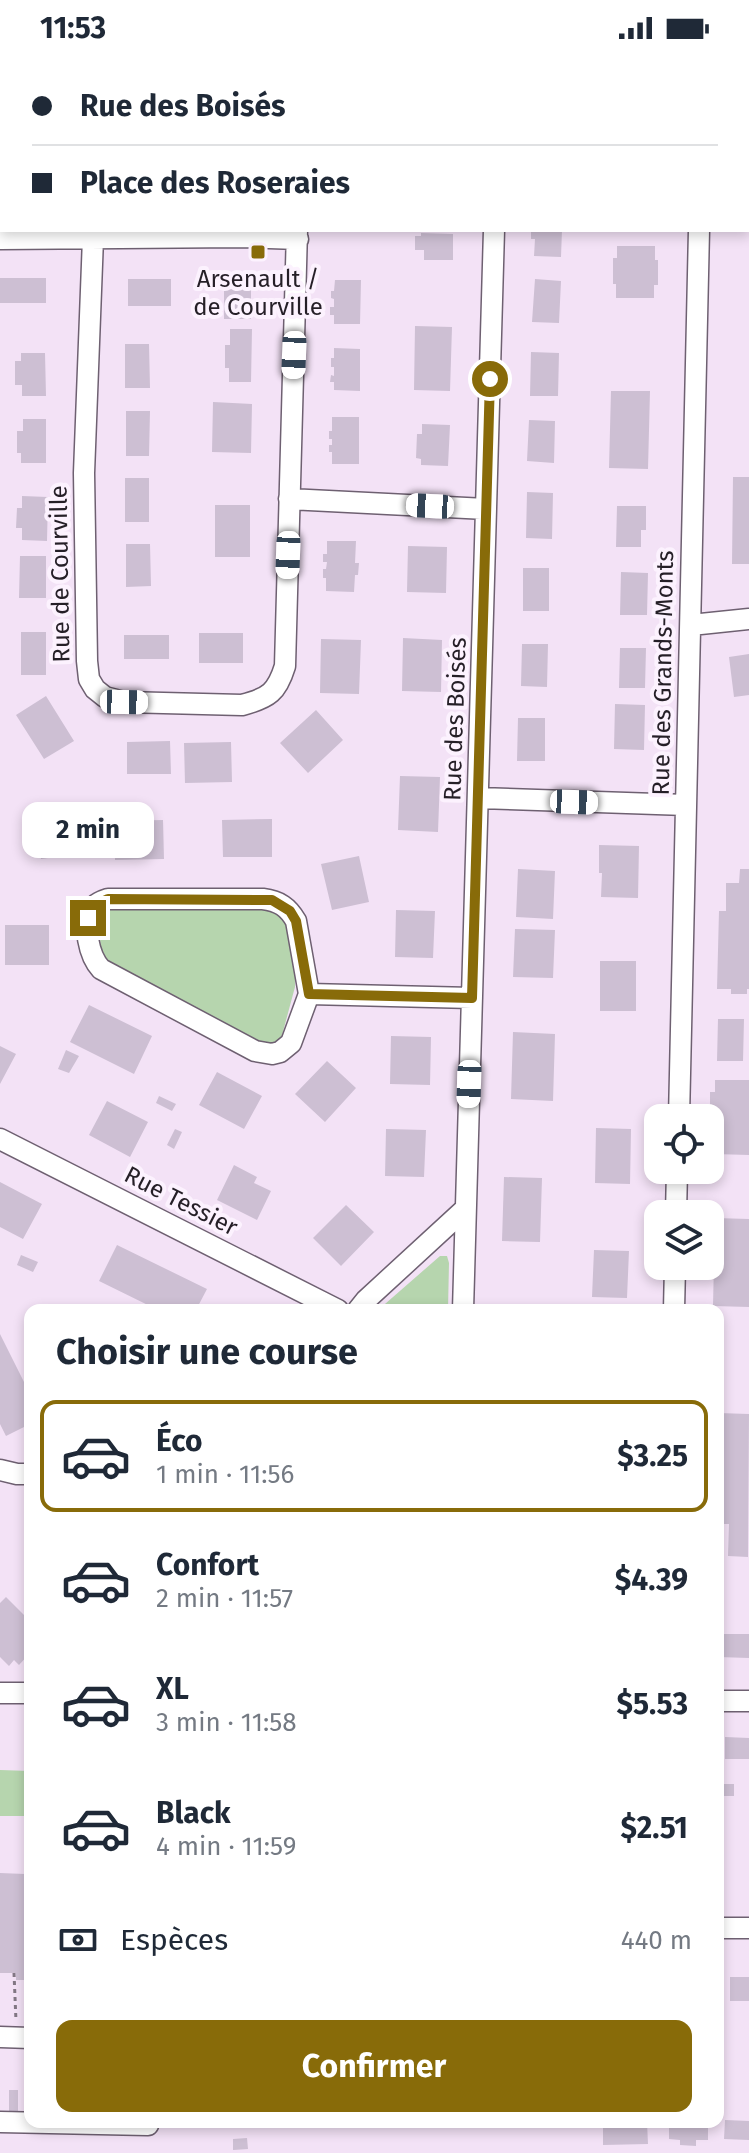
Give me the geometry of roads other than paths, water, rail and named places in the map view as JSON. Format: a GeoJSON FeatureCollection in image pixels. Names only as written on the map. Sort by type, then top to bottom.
{"type":"FeatureCollection","features":[{"type":"Feature","properties":{"kind":"street","name":"Rue des Boisés"},"geometry":{"type":"LineString","coordinates":[[463,1304],[494,232]]}},
{"type":"Feature","properties":{"kind":"street","name":"Rue des Grands-Monts"},"geometry":{"type":"LineString","coordinates":[[679,1104],[699,232]]}},
{"type":"Feature","properties":{"kind":"street"},"geometry":{"type":"LineString","coordinates":[[0,239],[298,235]]}},
{"type":"Feature","properties":{"kind":"street","name":"Rue de Courville"},"geometry":{"type":"LineString","coordinates":[[93,238],[84,473],[89,679],[105,697],[124,702],[242,705],[271,693],[280,682],[285,666],[298,235]]}},
{"type":"Feature","properties":{"kind":"street"},"geometry":{"type":"LineString","coordinates":[[289,499],[486,509]]}},
{"type":"Feature","properties":{"kind":"street"},"geometry":{"type":"LineString","coordinates":[[691,625],[749,619]]}},
{"type":"Feature","properties":{"kind":"street"},"geometry":{"type":"LineString","coordinates":[[479,798],[686,805]]}},
{"type":"Feature","properties":{"kind":"street"},"geometry":{"type":"LineString","coordinates":[[108,899],[272,900],[290,911],[296,921],[309,994],[291,1043],[280,1052],[269,1054],[255,1051],[101,969],[91,953],[88,918],[95,905],[108,899]]}},
{"type":"Feature","properties":{"kind":"street"},"geometry":{"type":"LineString","coordinates":[[309,994],[472,998]]}},
{"type":"Feature","properties":{"kind":"street","name":"Rue Tessier"},"geometry":{"type":"LineString","coordinates":[[0,1139],[326,1304]]}},
{"type":"Feature","properties":{"kind":"street"},"geometry":{"type":"LineString","coordinates":[[363,1304],[465,1209]]}},
{"type":"Feature","properties":{"kind":"street"},"geometry":{"type":"LineString","coordinates":[[674,1304],[675,1280]]}},
{"type":"Feature","properties":{"kind":"street"},"geometry":{"type":"LineString","coordinates":[[0,1470],[24,1474]]}},
{"type":"Feature","properties":{"kind":"street"},"geometry":{"type":"LineString","coordinates":[[0,1693],[24,1693]]}},
{"type":"Feature","properties":{"kind":"street"},"geometry":{"type":"LineString","coordinates":[[724,1701],[749,1701]]}},
{"type":"Feature","properties":{"kind":"street"},"geometry":{"type":"LineString","coordinates":[[724,1928],[749,1928]]}},
{"type":"Feature","properties":{"kind":"street"},"geometry":{"type":"LineString","coordinates":[[0,2122],[24,2122]]}},
{"type":"Feature","properties":{"kind":"place","name":"Arsenault / de Courville"},"geometry":{"type":"Point","coordinates":[258,252]}}]}
